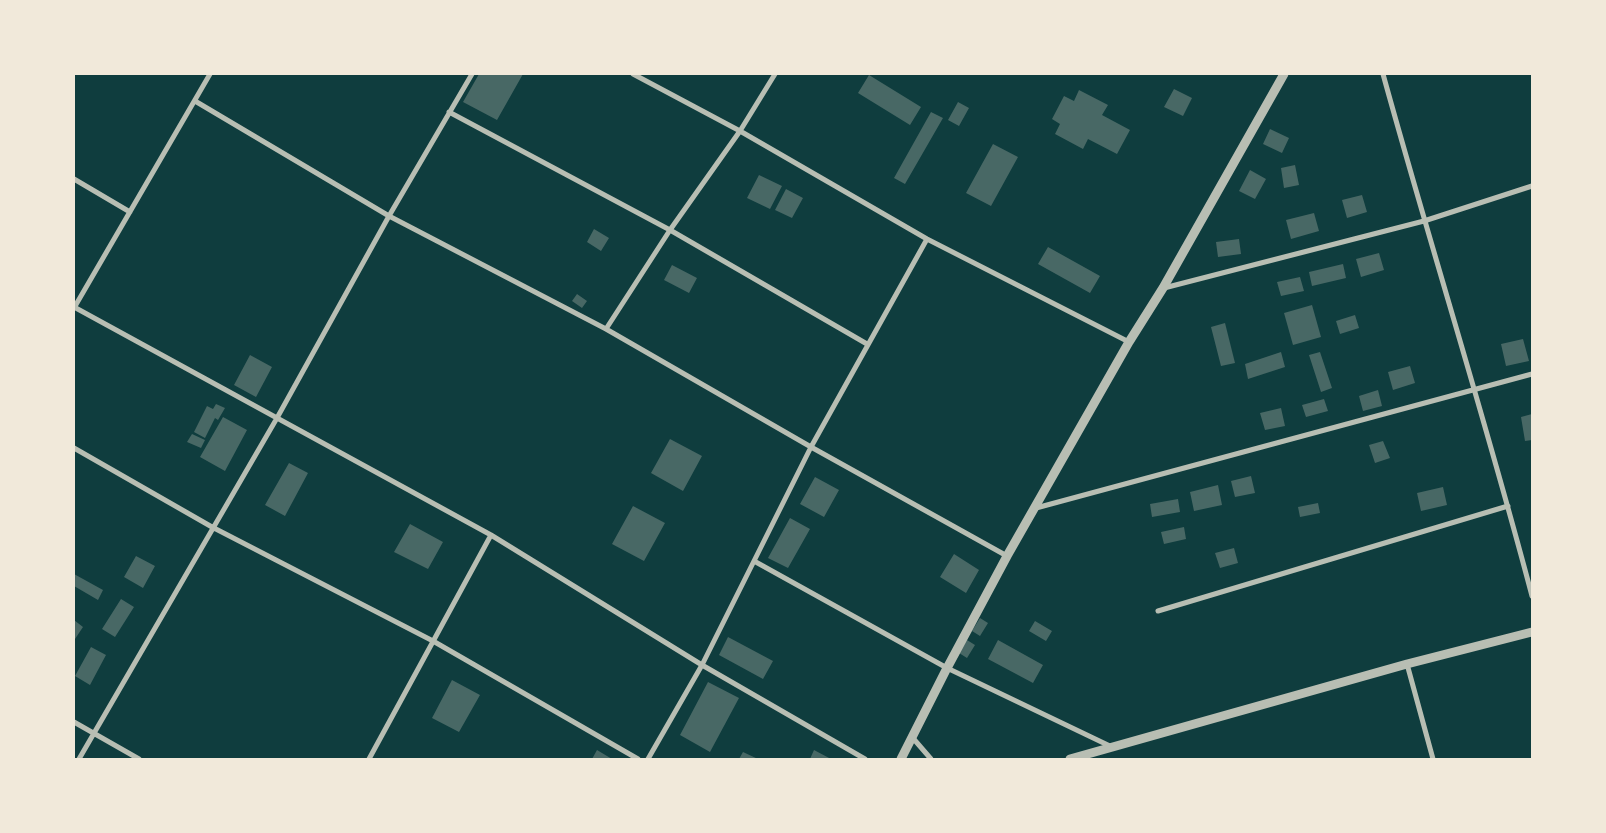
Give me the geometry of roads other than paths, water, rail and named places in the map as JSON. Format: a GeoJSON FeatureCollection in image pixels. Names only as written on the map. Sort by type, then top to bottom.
{"type":"FeatureCollection","features":[{"type":"Feature","properties":{"kind":"street"},"geometry":{"type":"LineString","coordinates":[[210,74],[74,308],[491,535],[702,665],[865,759]]}},
{"type":"Feature","properties":{"kind":"street"},"geometry":{"type":"LineString","coordinates":[[79,759],[212,526],[277,418],[389,216],[472,74]]}},
{"type":"Feature","properties":{"kind":"street"},"geometry":{"type":"LineString","coordinates":[[633,74],[740,131],[927,239],[1129,342]]}},
{"type":"Feature","properties":{"kind":"street"},"geometry":{"type":"LineString","coordinates":[[606,329],[670,230],[740,131],[775,74]]}},
{"type":"Feature","properties":{"kind":"street"},"geometry":{"type":"LineString","coordinates":[[901,759],[947,668],[1008,556],[1284,74]]}},
{"type":"Feature","properties":{"kind":"street"},"geometry":{"type":"LineString","coordinates":[[1383,74],[1508,506],[1532,596]]}},
{"type":"Feature","properties":{"kind":"street"},"geometry":{"type":"LineString","coordinates":[[195,101],[389,216],[606,329],[811,447],[1008,556]]}},
{"type":"Feature","properties":{"kind":"street"},"geometry":{"type":"LineString","coordinates":[[449,112],[670,230],[867,344]]}},
{"type":"Feature","properties":{"kind":"street"},"geometry":{"type":"LineString","coordinates":[[74,179],[130,212]]}},
{"type":"Feature","properties":{"kind":"street"},"geometry":{"type":"LineString","coordinates":[[1163,288],[1424,221],[1532,186]]}},
{"type":"Feature","properties":{"kind":"street"},"geometry":{"type":"LineString","coordinates":[[648,759],[702,665],[811,447],[927,239]]}},
{"type":"Feature","properties":{"kind":"street"},"geometry":{"type":"LineString","coordinates":[[1036,508],[1532,374]]}},
{"type":"Feature","properties":{"kind":"street"},"geometry":{"type":"LineString","coordinates":[[74,448],[212,526],[433,641],[638,759]]}},
{"type":"Feature","properties":{"kind":"street"},"geometry":{"type":"LineString","coordinates":[[1158,611],[1508,506]]}},
{"type":"Feature","properties":{"kind":"street"},"geometry":{"type":"LineString","coordinates":[[370,759],[491,535]]}},
{"type":"Feature","properties":{"kind":"street"},"geometry":{"type":"LineString","coordinates":[[754,561],[947,668],[1113,747]]}},
{"type":"Feature","properties":{"kind":"street"},"geometry":{"type":"LineString","coordinates":[[1070,759],[1407,664],[1532,632]]}},
{"type":"Feature","properties":{"kind":"street"},"geometry":{"type":"LineString","coordinates":[[1407,664],[1433,759]]}},
{"type":"Feature","properties":{"kind":"street"},"geometry":{"type":"LineString","coordinates":[[74,722],[139,759]]}},
{"type":"Feature","properties":{"kind":"street"},"geometry":{"type":"LineString","coordinates":[[912,737],[931,759]]}}]}
